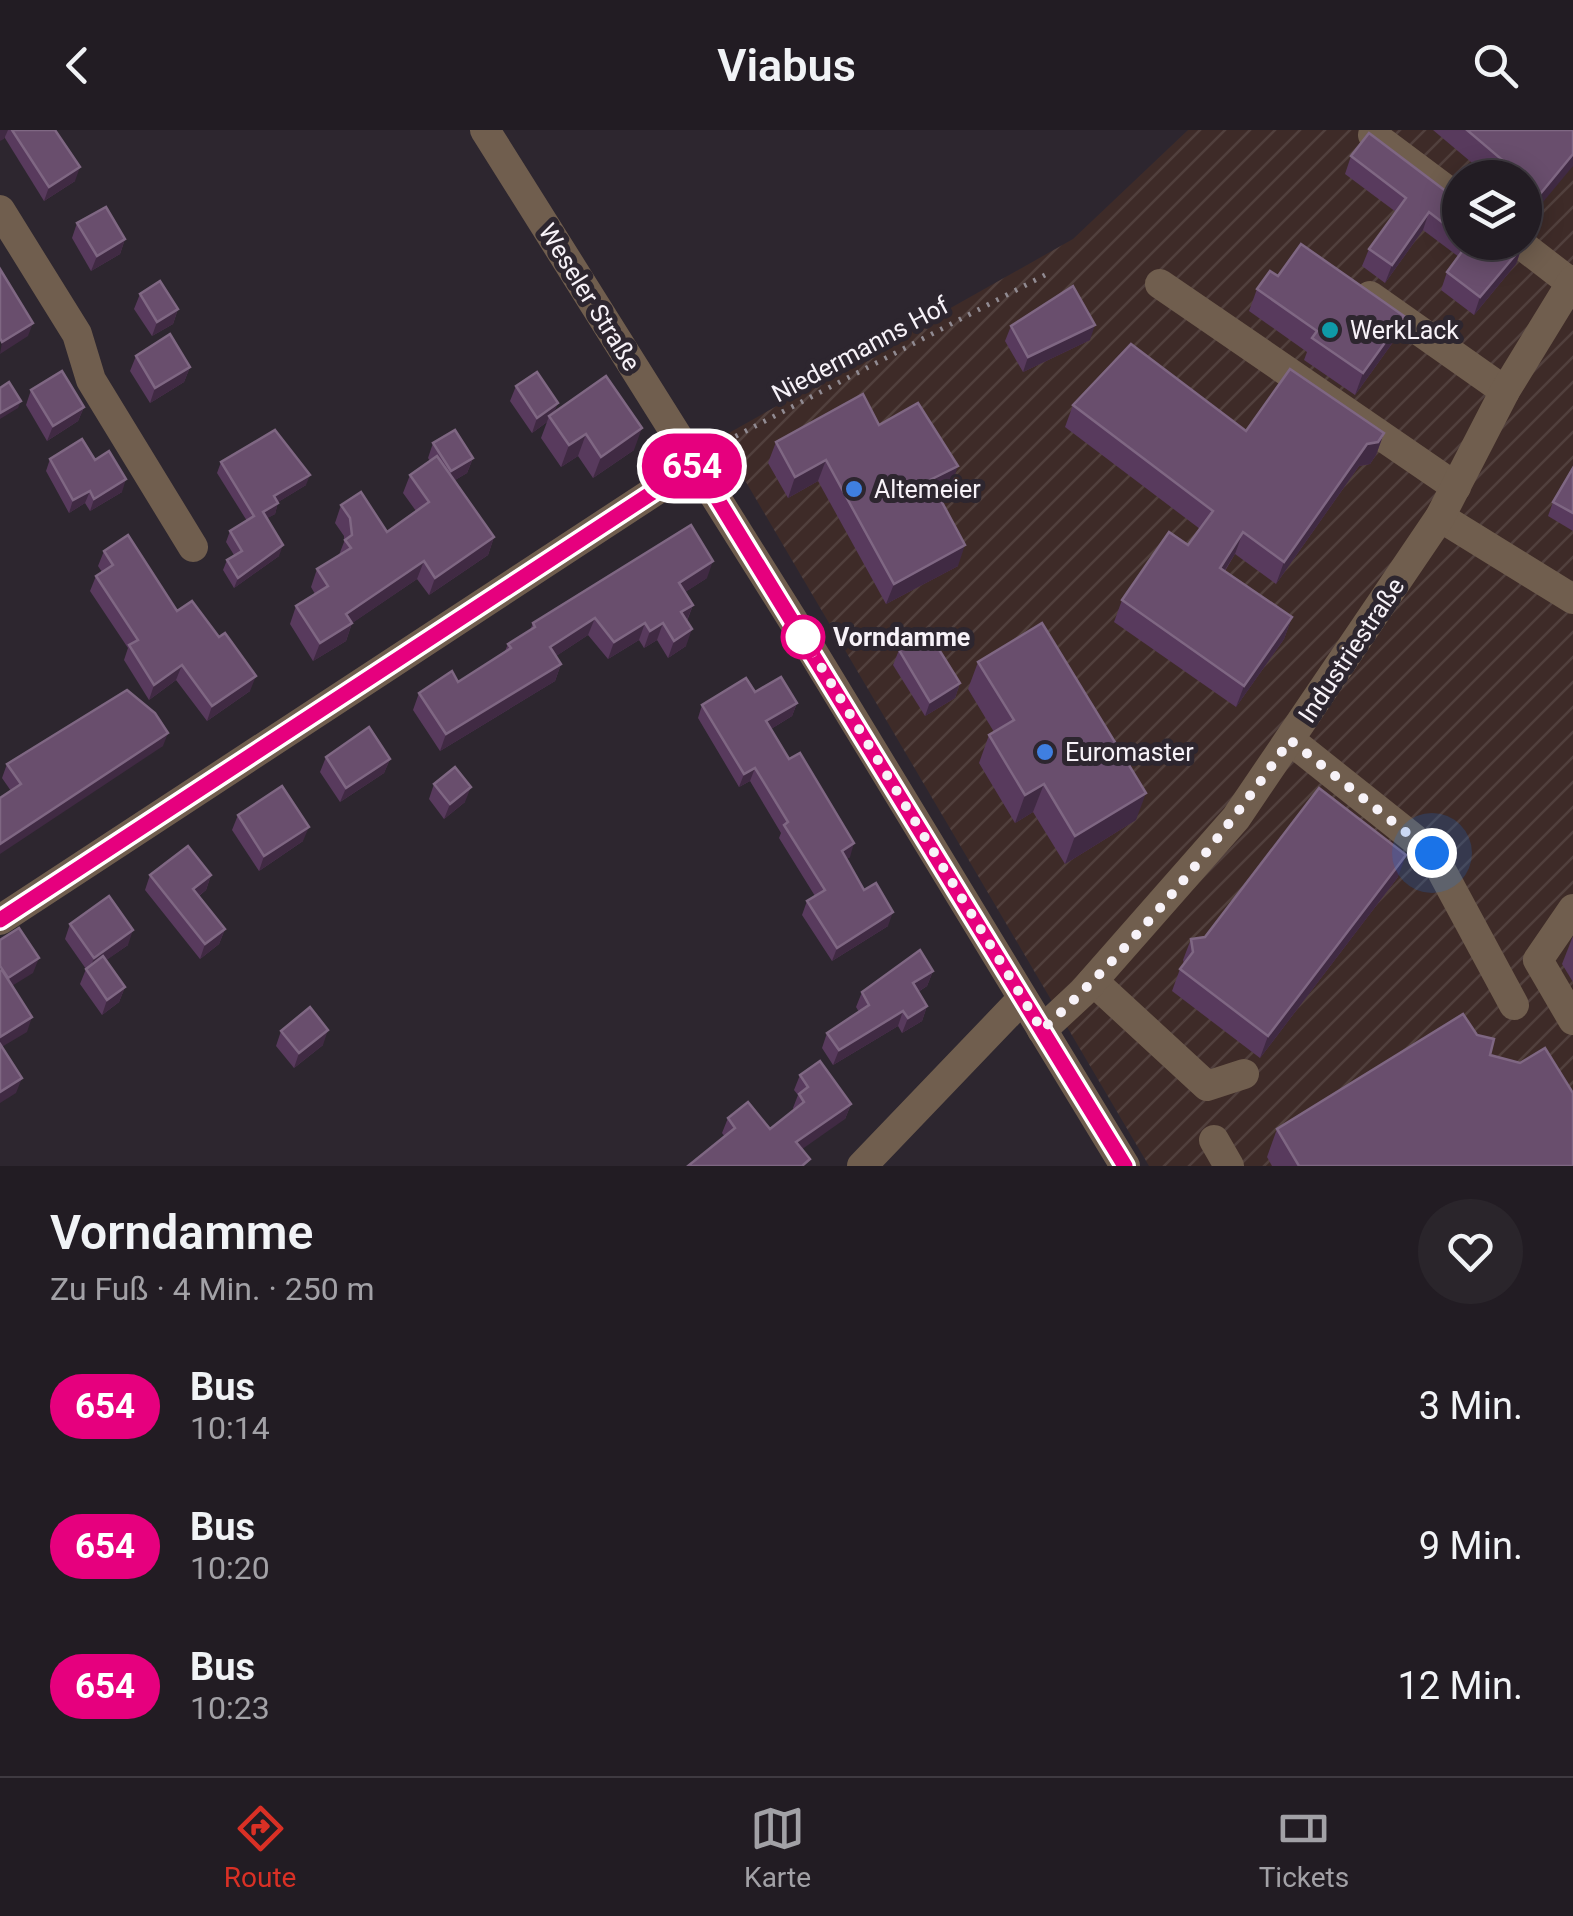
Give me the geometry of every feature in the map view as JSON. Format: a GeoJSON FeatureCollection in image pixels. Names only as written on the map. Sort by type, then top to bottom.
{"type":"FeatureCollection","features":[{"type":"Feature","properties":{"kind":"street","name":"Weseler Straße"},"geometry":{"type":"LineString","coordinates":[[485,130],[694,461],[1125,1166]]}},
{"type":"Feature","properties":{"kind":"street"},"geometry":{"type":"LineString","coordinates":[[1373,135],[1442,187]]}},
{"type":"Feature","properties":{"kind":"street"},"geometry":{"type":"LineString","coordinates":[[0,210],[78,334],[90,380],[193,548]]}},
{"type":"Feature","properties":{"kind":"street"},"geometry":{"type":"LineString","coordinates":[[1542,259],[1572,281]]}},
{"type":"Feature","properties":{"kind":"street"},"geometry":{"type":"LineString","coordinates":[[1348,280],[1505,391]]}},
{"type":"Feature","properties":{"kind":"street","name":"Industriestraße"},"geometry":{"type":"LineString","coordinates":[[1042,1030],[1093,981],[1236,818],[1440,517],[1505,391],[1572,281]]}},
{"type":"Feature","properties":{"kind":"street"},"geometry":{"type":"LineString","coordinates":[[1160,284],[1456,487]]}},
{"type":"Feature","properties":{"kind":"street"},"geometry":{"type":"LineString","coordinates":[[0,920],[694,461]]}},
{"type":"Feature","properties":{"kind":"street"},"geometry":{"type":"LineString","coordinates":[[1440,517],[1573,598]]}},
{"type":"Feature","properties":{"kind":"street"},"geometry":{"type":"LineString","coordinates":[[1290,740],[1432,853],[1514,1005]]}},
{"type":"Feature","properties":{"kind":"street"},"geometry":{"type":"LineString","coordinates":[[1573,910],[1538,960],[1573,1020]]}},
{"type":"Feature","properties":{"kind":"street"},"geometry":{"type":"LineString","coordinates":[[1093,981],[1207,1086],[1244,1074]]}},
{"type":"Feature","properties":{"kind":"street"},"geometry":{"type":"LineString","coordinates":[[862,1166],[1022,999]]}},
{"type":"Feature","properties":{"kind":"path","name":"Niedermanns Hof"},"geometry":{"type":"LineString","coordinates":[[694,461],[1045,275]]}},
{"type":"Feature","properties":{"kind":"shaded area"},"geometry":{"type":"Polygon","coordinates":[[[1188,130],[1573,130],[1573,1166],[1149,1166],[720,438],[1073,239],[1188,130]]]}},
{"type":"Feature","properties":{"kind":"building"},"geometry":{"type":"Polygon","coordinates":[[[12,130],[55,130],[80,167],[49,187],[12,130]]]}},
{"type":"Feature","properties":{"kind":"building"},"geometry":{"type":"Polygon","coordinates":[[[1467,130],[1573,130],[1573,154],[1542,192],[1542,160],[1502,160],[1467,130]]]}},
{"type":"Feature","properties":{"kind":"building"},"geometry":{"type":"Polygon","coordinates":[[[1369,133],[1442,188],[1442,222],[1429,212],[1392,265],[1369,249],[1406,198],[1351,156],[1369,133]]]}},
{"type":"Feature","properties":{"kind":"building"},"geometry":{"type":"Polygon","coordinates":[[[106,207],[125,239],[97,256],[77,223],[106,207]]]}},
{"type":"Feature","properties":{"kind":"building","name":"WerkLack"},"geometry":{"type":"Polygon","coordinates":[[[1301,244],[1404,316],[1363,373],[1312,338],[1317,331],[1257,289],[1270,271],[1278,276],[1301,244]]]}},
{"type":"Feature","properties":{"kind":"building"},"geometry":{"type":"Polygon","coordinates":[[[1456,260],[1511,260],[1480,297],[1447,272],[1456,260]]]}},
{"type":"Feature","properties":{"kind":"building"},"geometry":{"type":"Polygon","coordinates":[[[0,269],[33,323],[2,342],[0,338],[0,269]]]}},
{"type":"Feature","properties":{"kind":"building"},"geometry":{"type":"Polygon","coordinates":[[[160,281],[178,309],[157,322],[140,294],[160,281]]]}},
{"type":"Feature","properties":{"kind":"building"},"geometry":{"type":"Polygon","coordinates":[[[1073,286],[1095,325],[1028,357],[1011,326],[1073,286]]]}},
{"type":"Feature","properties":{"kind":"building"},"geometry":{"type":"Polygon","coordinates":[[[170,334],[190,367],[155,388],[136,356],[170,334]]]}},
{"type":"Feature","properties":{"kind":"building"},"geometry":{"type":"Polygon","coordinates":[[[1131,344],[1246,431],[1290,369],[1384,433],[1378,442],[1367,444],[1284,562],[1243,532],[1220,568],[1292,617],[1244,686],[1122,600],[1169,532],[1188,545],[1213,511],[1073,405],[1131,344]]]}},
{"type":"Feature","properties":{"kind":"building"},"geometry":{"type":"Polygon","coordinates":[[[62,371],[84,407],[53,426],[31,390],[62,371]]]}},
{"type":"Feature","properties":{"kind":"building"},"geometry":{"type":"Polygon","coordinates":[[[537,372],[558,403],[537,418],[516,386],[537,372]]]}},
{"type":"Feature","properties":{"kind":"building"},"geometry":{"type":"Polygon","coordinates":[[[606,376],[642,428],[601,457],[586,434],[569,445],[549,416],[606,376]]]}},
{"type":"Feature","properties":{"kind":"building"},"geometry":{"type":"Polygon","coordinates":[[[9,382],[21,401],[0,413],[0,388],[9,382]]]}},
{"type":"Feature","properties":{"kind":"building"},"geometry":{"type":"Polygon","coordinates":[[[863,394],[879,425],[918,403],[958,466],[930,480],[965,545],[894,584],[826,460],[795,477],[776,442],[863,394]]]}},
{"type":"Feature","properties":{"kind":"building"},"geometry":{"type":"Polygon","coordinates":[[[275,430],[310,475],[274,496],[278,503],[263,512],[283,545],[238,578],[227,560],[242,551],[230,531],[254,516],[221,462],[275,430]]]}},
{"type":"Feature","properties":{"kind":"building"},"geometry":{"type":"Polygon","coordinates":[[[455,430],[473,458],[451,471],[433,443],[455,430]]]}},
{"type":"Feature","properties":{"kind":"building"},"geometry":{"type":"Polygon","coordinates":[[[82,439],[95,460],[109,451],[126,479],[94,499],[90,491],[73,500],[50,459],[82,439]]]}},
{"type":"Feature","properties":{"kind":"building"},"geometry":{"type":"Polygon","coordinates":[[[437,456],[494,537],[435,578],[424,561],[346,614],[352,623],[320,643],[296,606],[328,586],[317,569],[351,548],[345,540],[352,535],[350,518],[341,505],[361,492],[387,532],[429,502],[410,475],[437,456]]]}},
{"type":"Feature","properties":{"kind":"building"},"geometry":{"type":"Polygon","coordinates":[[[1573,468],[1573,513],[1553,502],[1573,468]]]}},
{"type":"Feature","properties":{"kind":"building"},"geometry":{"type":"Polygon","coordinates":[[[691,525],[713,561],[679,583],[693,605],[681,612],[692,629],[674,641],[663,623],[650,631],[645,623],[614,642],[595,618],[550,647],[561,664],[446,734],[419,693],[452,671],[458,682],[511,648],[508,644],[535,627],[533,623],[691,525]]]}},
{"type":"Feature","properties":{"kind":"building"},"geometry":{"type":"Polygon","coordinates":[[[128,535],[177,611],[192,601],[219,637],[225,633],[256,676],[212,706],[182,665],[154,685],[129,645],[138,640],[96,576],[113,565],[104,551],[128,535]]]}},
{"type":"Feature","properties":{"kind":"building","name":"Euromaster"},"geometry":{"type":"Polygon","coordinates":[[[1042,623],[1146,793],[1075,836],[1044,784],[1025,795],[989,735],[1014,720],[978,662],[1042,623]]]}},
{"type":"Feature","properties":{"kind":"building"},"geometry":{"type":"Polygon","coordinates":[[[928,632],[960,683],[930,702],[899,650],[928,632]]]}},
{"type":"Feature","properties":{"kind":"building"},"geometry":{"type":"Polygon","coordinates":[[[781,677],[797,703],[766,721],[789,759],[800,753],[854,843],[842,851],[864,890],[876,883],[893,912],[837,948],[807,901],[825,890],[784,825],[788,822],[755,768],[744,774],[702,705],[746,678],[755,692],[781,677]]]}},
{"type":"Feature","properties":{"kind":"building"},"geometry":{"type":"Polygon","coordinates":[[[127,690],[155,713],[168,733],[0,844],[0,798],[21,784],[7,764],[127,690]]]}},
{"type":"Feature","properties":{"kind":"building"},"geometry":{"type":"Polygon","coordinates":[[[369,727],[390,759],[346,788],[326,757],[369,727]]]}},
{"type":"Feature","properties":{"kind":"building"},"geometry":{"type":"Polygon","coordinates":[[[455,767],[471,787],[450,804],[434,784],[455,767]]]}},
{"type":"Feature","properties":{"kind":"building"},"geometry":{"type":"Polygon","coordinates":[[[282,786],[309,827],[264,856],[238,815],[282,786]]]}},
{"type":"Feature","properties":{"kind":"building"},"geometry":{"type":"Polygon","coordinates":[[[1319,788],[1406,855],[1268,1036],[1180,969],[1193,952],[1191,939],[1205,937],[1319,788]]]}},
{"type":"Feature","properties":{"kind":"building"},"geometry":{"type":"Polygon","coordinates":[[[188,846],[211,875],[193,889],[225,929],[205,944],[150,875],[188,846]]]}},
{"type":"Feature","properties":{"kind":"building"},"geometry":{"type":"Polygon","coordinates":[[[109,896],[133,930],[94,958],[70,924],[109,896]]]}},
{"type":"Feature","properties":{"kind":"building"},"geometry":{"type":"Polygon","coordinates":[[[19,928],[39,958],[8,978],[0,966],[0,940],[19,928]]]}},
{"type":"Feature","properties":{"kind":"building"},"geometry":{"type":"Polygon","coordinates":[[[920,950],[933,971],[913,983],[927,1006],[908,1018],[903,1011],[839,1050],[827,1033],[869,1005],[862,992],[920,950]]]}},
{"type":"Feature","properties":{"kind":"building"},"geometry":{"type":"Polygon","coordinates":[[[103,956],[125,987],[107,1000],[86,969],[103,956]]]}},
{"type":"Feature","properties":{"kind":"building"},"geometry":{"type":"Polygon","coordinates":[[[0,971],[32,1017],[0,1037],[0,971]]]}},
{"type":"Feature","properties":{"kind":"building"},"geometry":{"type":"Polygon","coordinates":[[[310,1007],[328,1030],[299,1053],[281,1031],[310,1007]]]}},
{"type":"Feature","properties":{"kind":"building"},"geometry":{"type":"Polygon","coordinates":[[[1463,1014],[1477,1035],[1494,1039],[1490,1055],[1520,1063],[1545,1048],[1573,1093],[1573,1166],[1299,1166],[1277,1129],[1463,1014]]]}},
{"type":"Feature","properties":{"kind":"building"},"geometry":{"type":"Polygon","coordinates":[[[0,1044],[22,1078],[0,1092],[0,1044]]]}},
{"type":"Feature","properties":{"kind":"building"},"geometry":{"type":"Polygon","coordinates":[[[820,1061],[851,1104],[796,1142],[810,1159],[802,1166],[688,1166],[735,1128],[728,1118],[748,1102],[770,1129],[804,1102],[799,1094],[808,1087],[800,1075],[820,1061]]]}},
{"type":"Feature","properties":{"kind":"bus line","name":"654"},"geometry":{"type":"LineString","coordinates":[[0,920],[696,464],[1125,1166]]}},
{"type":"Feature","properties":{"kind":"place","name":"WerkLack"},"geometry":{"type":"Point","coordinates":[1330,330]}},
{"type":"Feature","properties":{"kind":"place","name":"Altemeier"},"geometry":{"type":"Point","coordinates":[854,489]}},
{"type":"Feature","properties":{"kind":"place","name":"Vorndamme"},"geometry":{"type":"Point","coordinates":[803,637]}},
{"type":"Feature","properties":{"kind":"place","name":"Euromaster"},"geometry":{"type":"Point","coordinates":[1045,752]}},
{"type":"Feature","properties":{"kind":"route"},"geometry":{"type":"LineString","coordinates":[[803,637],[1042,1030],[1083,992],[1236,818],[1290,740],[1432,853]]}}]}
